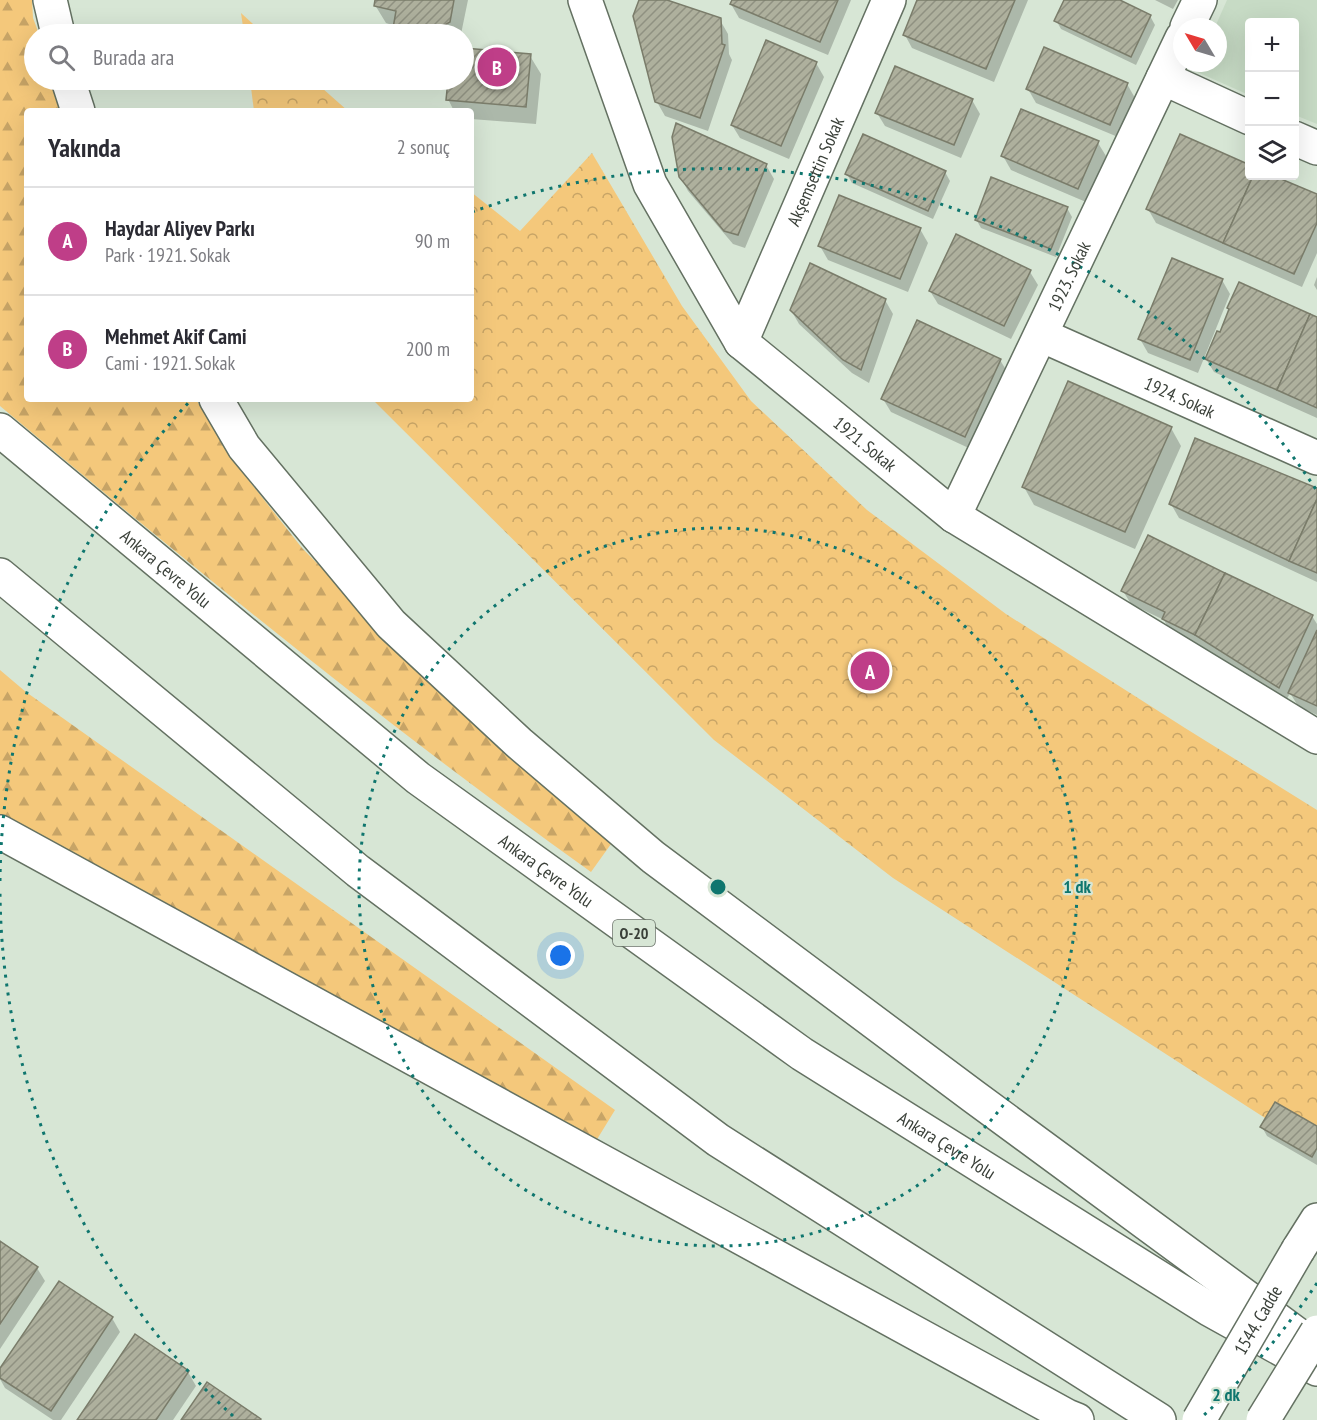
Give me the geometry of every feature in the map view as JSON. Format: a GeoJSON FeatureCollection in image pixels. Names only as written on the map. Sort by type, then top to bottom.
{"type":"FeatureCollection","features":[{"type":"Feature","properties":{"kind":"main road"},"geometry":{"type":"LineString","coordinates":[[50,0],[56,24]]}},
{"type":"Feature","properties":{"kind":"main road","name":"1921. Sokak"},"geometry":{"type":"LineString","coordinates":[[585,0],[650,184],[741,342],[954,516],[1317,737]]}},
{"type":"Feature","properties":{"kind":"main road","name":"Akşemsettin Sokak"},"geometry":{"type":"LineString","coordinates":[[741,342],[889,0]]}},
{"type":"Feature","properties":{"kind":"main road"},"geometry":{"type":"LineString","coordinates":[[1191,18],[1200,0]]}},
{"type":"Feature","properties":{"kind":"main road","name":"1923. Sokak"},"geometry":{"type":"LineString","coordinates":[[954,516],[1173,57]]}},
{"type":"Feature","properties":{"kind":"main road"},"geometry":{"type":"LineString","coordinates":[[1163,78],[1245,116]]}},
{"type":"Feature","properties":{"kind":"main road"},"geometry":{"type":"LineString","coordinates":[[71,90],[77,108]]}},
{"type":"Feature","properties":{"kind":"main road"},"geometry":{"type":"LineString","coordinates":[[1299,140],[1317,148]]}},
{"type":"Feature","properties":{"kind":"main road","name":"1924. Sokak"},"geometry":{"type":"LineString","coordinates":[[1041,335],[1317,458]]}},
{"type":"Feature","properties":{"kind":"main road"},"geometry":{"type":"LineString","coordinates":[[218,402],[244,447],[391,624],[528,751],[653,857],[1317,1349]]}},
{"type":"Feature","properties":{"kind":"main road","name":"Ankara Çevre Yolu"},"geometry":{"type":"LineString","coordinates":[[0,430],[418,778],[802,1054],[1209,1309],[1317,1369]]}},
{"type":"Feature","properties":{"kind":"main road"},"geometry":{"type":"LineString","coordinates":[[0,575],[358,871],[718,1140],[1159,1420]]}},
{"type":"Feature","properties":{"kind":"main road"},"geometry":{"type":"LineString","coordinates":[[0,832],[1077,1420]]}},
{"type":"Feature","properties":{"kind":"main road","name":"1544. Cadde"},"geometry":{"type":"LineString","coordinates":[[1198,1420],[1317,1220]]}},
{"type":"Feature","properties":{"kind":"main road"},"geometry":{"type":"LineString","coordinates":[[1263,1420],[1317,1332]]}},
{"type":"Feature","properties":{"kind":"shaded area"},"geometry":{"type":"Polygon","coordinates":[[[1227,0],[1317,0],[1317,124],[1299,117],[1299,18],[1245,18],[1245,93],[1197,72],[1227,72],[1227,18],[1219,18],[1227,0]]]}},
{"type":"Feature","properties":{"kind":"green space"},"geometry":{"type":"Polygon","coordinates":[[[0,0],[32,0],[35,24],[24,24],[24,90],[59,90],[66,108],[24,108],[24,402],[198,402],[232,459],[302,548],[468,716],[611,844],[591,872],[515,817],[291,645],[0,406],[0,0]]]}},
{"type":"Feature","properties":{"kind":"green space"},"geometry":{"type":"Polygon","coordinates":[[[241,13],[253,24],[243,24],[241,13]]]}},
{"type":"Feature","properties":{"kind":"green space"},"geometry":{"type":"Polygon","coordinates":[[[251,90],[324,90],[345,108],[254,108],[251,90]]]}},
{"type":"Feature","properties":{"kind":"green space"},"geometry":{"type":"Polygon","coordinates":[[[592,153],[682,306],[751,401],[867,510],[1006,614],[1317,810],[1317,1142],[1313,1149],[893,878],[714,740],[375,402],[474,402],[474,194],[520,231],[592,153]]]}},
{"type":"Feature","properties":{"kind":"green space"},"geometry":{"type":"Polygon","coordinates":[[[0,670],[26,692],[615,1110],[596,1141],[0,815],[0,670]]]}},
{"type":"Feature","properties":{"kind":"building"},"geometry":{"type":"Polygon","coordinates":[[[375,0],[454,0],[450,22],[446,24],[394,24],[396,11],[374,6],[375,0]]]}},
{"type":"Feature","properties":{"kind":"building"},"geometry":{"type":"Polygon","coordinates":[[[639,0],[667,0],[721,18],[722,44],[725,45],[700,118],[655,102],[633,16],[639,0]]]}},
{"type":"Feature","properties":{"kind":"building"},"geometry":{"type":"Polygon","coordinates":[[[732,0],[838,0],[820,42],[730,4],[732,0]]]}},
{"type":"Feature","properties":{"kind":"building"},"geometry":{"type":"Polygon","coordinates":[[[917,0],[1015,0],[986,69],[903,35],[917,0]]]}},
{"type":"Feature","properties":{"kind":"building"},"geometry":{"type":"Polygon","coordinates":[[[1064,0],[1120,0],[1151,15],[1131,57],[1054,21],[1064,0]]]}},
{"type":"Feature","properties":{"kind":"building"},"geometry":{"type":"Polygon","coordinates":[[[766,40],[817,62],[781,146],[731,125],[766,40]]]}},
{"type":"Feature","properties":{"kind":"building"},"geometry":{"type":"Polygon","coordinates":[[[1044,47],[1128,83],[1110,125],[1026,89],[1044,47]]]}},
{"type":"Feature","properties":{"kind":"building"},"geometry":{"type":"Polygon","coordinates":[[[474,49],[531,54],[526,107],[446,100],[447,90],[474,90],[474,49]]]}},
{"type":"Feature","properties":{"kind":"building"},"geometry":{"type":"Polygon","coordinates":[[[895,66],[973,99],[954,145],[875,113],[895,66]]]}},
{"type":"Feature","properties":{"kind":"building"},"geometry":{"type":"Polygon","coordinates":[[[1021,109],[1099,141],[1078,189],[1001,156],[1021,109]]]}},
{"type":"Feature","properties":{"kind":"building"},"geometry":{"type":"Polygon","coordinates":[[[676,123],[767,164],[738,235],[724,231],[679,177],[672,137],[676,123]]]}},
{"type":"Feature","properties":{"kind":"building"},"geometry":{"type":"Polygon","coordinates":[[[863,134],[946,171],[928,211],[845,174],[863,134]]]}},
{"type":"Feature","properties":{"kind":"building"},"geometry":{"type":"Polygon","coordinates":[[[1180,134],[1245,163],[1245,180],[1251,180],[1223,243],[1146,209],[1180,134]]]}},
{"type":"Feature","properties":{"kind":"building"},"geometry":{"type":"Polygon","coordinates":[[[991,177],[1068,207],[1051,249],[975,220],[991,177]]]}},
{"type":"Feature","properties":{"kind":"building"},"geometry":{"type":"Polygon","coordinates":[[[1251,180],[1284,180],[1317,194],[1317,223],[1294,274],[1223,243],[1251,180]]]}},
{"type":"Feature","properties":{"kind":"building"},"geometry":{"type":"Polygon","coordinates":[[[839,195],[921,228],[900,279],[818,246],[839,195]]]}},
{"type":"Feature","properties":{"kind":"building"},"geometry":{"type":"Polygon","coordinates":[[[956,234],[1031,270],[1004,326],[929,291],[956,234]]]}},
{"type":"Feature","properties":{"kind":"building"},"geometry":{"type":"Polygon","coordinates":[[[1172,258],[1223,279],[1190,360],[1138,339],[1172,258]]]}},
{"type":"Feature","properties":{"kind":"building"},"geometry":{"type":"Polygon","coordinates":[[[810,263],[886,299],[861,370],[843,360],[790,310],[810,263]]]}},
{"type":"Feature","properties":{"kind":"building"},"geometry":{"type":"Polygon","coordinates":[[[1239,282],[1310,314],[1277,390],[1205,359],[1217,331],[1220,332],[1229,309],[1227,308],[1239,282]]]}},
{"type":"Feature","properties":{"kind":"building"},"geometry":{"type":"Polygon","coordinates":[[[1310,314],[1317,317],[1317,408],[1277,390],[1310,314]]]}},
{"type":"Feature","properties":{"kind":"building"},"geometry":{"type":"Polygon","coordinates":[[[917,320],[1001,359],[965,437],[881,399],[917,320]]]}},
{"type":"Feature","properties":{"kind":"building"},"geometry":{"type":"Polygon","coordinates":[[[1068,381],[1172,427],[1125,532],[1022,487],[1068,381]]]}},
{"type":"Feature","properties":{"kind":"building"},"geometry":{"type":"Polygon","coordinates":[[[1195,438],[1317,488],[1317,499],[1289,561],[1169,504],[1195,438]]]}},
{"type":"Feature","properties":{"kind":"building"},"geometry":{"type":"Polygon","coordinates":[[[1317,499],[1317,573],[1289,561],[1317,499]]]}},
{"type":"Feature","properties":{"kind":"building"},"geometry":{"type":"Polygon","coordinates":[[[1148,535],[1225,573],[1195,635],[1162,619],[1165,612],[1121,591],[1148,535]]]}},
{"type":"Feature","properties":{"kind":"building"},"geometry":{"type":"Polygon","coordinates":[[[1225,573],[1313,615],[1279,688],[1195,635],[1225,573]]]}},
{"type":"Feature","properties":{"kind":"building"},"geometry":{"type":"Polygon","coordinates":[[[1317,630],[1317,706],[1288,693],[1317,630]]]}},
{"type":"Feature","properties":{"kind":"building"},"geometry":{"type":"Polygon","coordinates":[[[1275,1102],[1317,1126],[1317,1148],[1312,1157],[1260,1127],[1275,1102]]]}},
{"type":"Feature","properties":{"kind":"building"},"geometry":{"type":"Polygon","coordinates":[[[0,1241],[38,1267],[0,1324],[0,1241]]]}},
{"type":"Feature","properties":{"kind":"building"},"geometry":{"type":"Polygon","coordinates":[[[59,1281],[113,1317],[51,1411],[0,1378],[0,1368],[59,1281]]]}},
{"type":"Feature","properties":{"kind":"building"},"geometry":{"type":"Polygon","coordinates":[[[135,1334],[189,1371],[156,1420],[77,1420],[135,1334]]]}},
{"type":"Feature","properties":{"kind":"building"},"geometry":{"type":"Polygon","coordinates":[[[207,1382],[261,1419],[181,1420],[207,1382]]]}},
{"type":"Feature","properties":{"kind":"place","name":"Mehmet Akif Cami"},"geometry":{"type":"Point","coordinates":[497,67]}},
{"type":"Feature","properties":{"kind":"place","name":"Haydar Aliyev Parkı"},"geometry":{"type":"Point","coordinates":[870,671]}}]}
